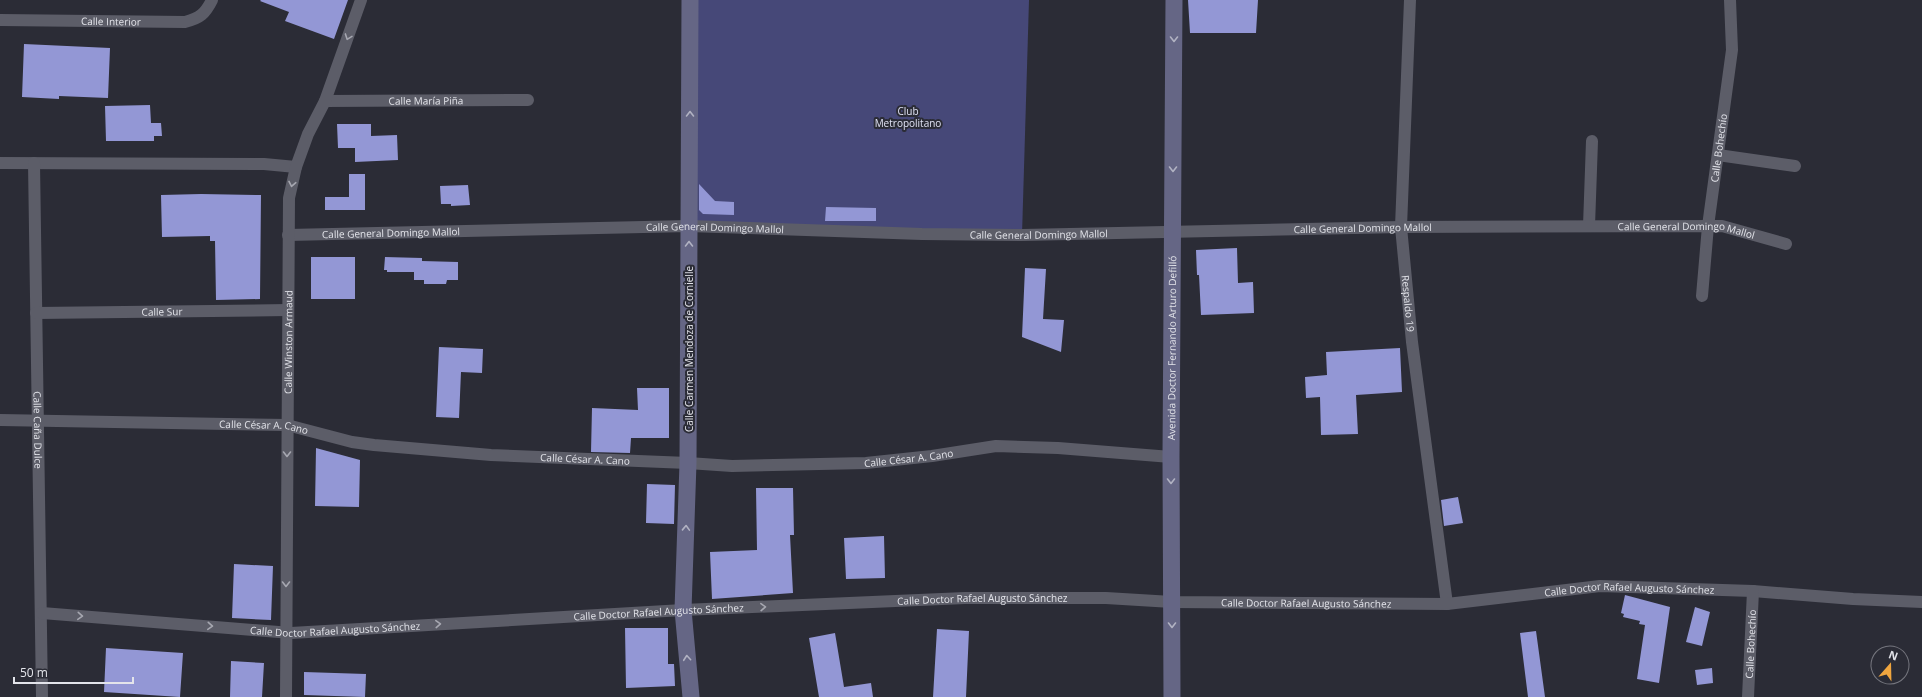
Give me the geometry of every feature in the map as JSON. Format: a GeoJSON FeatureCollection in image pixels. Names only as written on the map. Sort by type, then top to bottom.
{"type":"FeatureCollection","features":[{"type":"Feature","properties":{"kind":"street","name":"Calle Interior"},"geometry":{"type":"LineString","coordinates":[[0,20],[185,22],[198,19],[205,14],[212,0]]}},
{"type":"Feature","properties":{"kind":"street","name":"Calle Winston Armaud"},"geometry":{"type":"LineString","coordinates":[[286,697],[288,235],[290,198],[296,167],[308,134],[325,100],[361,0]]}},
{"type":"Feature","properties":{"kind":"street","name":"Calle Carmen Mendoza de Cornielle"},"geometry":{"type":"LineString","coordinates":[[690,0],[688,463],[683,610],[691,697]]}},
{"type":"Feature","properties":{"kind":"street","name":"Avenida Doctor Fernando Arturo Defilló"},"geometry":{"type":"LineString","coordinates":[[1172,697],[1171,456],[1174,0]]}},
{"type":"Feature","properties":{"kind":"street","name":"Respaldo 19"},"geometry":{"type":"LineString","coordinates":[[1410,0],[1400,227],[1412,342],[1447,604]]}},
{"type":"Feature","properties":{"kind":"street","name":"Calle Bohechío"},"geometry":{"type":"LineString","coordinates":[[1702,296],[1708,226],[1732,50],[1730,0]]}},
{"type":"Feature","properties":{"kind":"street","name":"Calle María Piña"},"geometry":{"type":"LineString","coordinates":[[325,100],[528,100]]}},
{"type":"Feature","properties":{"kind":"street"},"geometry":{"type":"LineString","coordinates":[[1589,226],[1592,141]]}},
{"type":"Feature","properties":{"kind":"street"},"geometry":{"type":"LineString","coordinates":[[1718,155],[1795,166]]}},
{"type":"Feature","properties":{"kind":"street"},"geometry":{"type":"LineString","coordinates":[[0,163],[264,164],[296,167]]}},
{"type":"Feature","properties":{"kind":"street","name":"Calle Caña Dulce"},"geometry":{"type":"LineString","coordinates":[[34,163],[42,613],[42,697]]}},
{"type":"Feature","properties":{"kind":"street","name":"Calle General Domingo Mallol"},"geometry":{"type":"LineString","coordinates":[[288,235],[689,226],[922,234],[1022,235],[1400,227],[1722,226],[1786,244]]}},
{"type":"Feature","properties":{"kind":"street","name":"Calle Sur"},"geometry":{"type":"LineString","coordinates":[[36,314],[288,310]]}},
{"type":"Feature","properties":{"kind":"street","name":"Calle César A. Cano"},"geometry":{"type":"LineString","coordinates":[[0,420],[287,424],[352,442],[374,445],[491,455],[732,466],[866,463],[932,456],[996,446],[1171,456]]}},
{"type":"Feature","properties":{"kind":"street","name":"Calle Doctor Rafael Augusto Sánchez"},"geometry":{"type":"LineString","coordinates":[[42,613],[286,632],[683,610],[964,598],[1106,598],[1172,602],[1447,604],[1600,586],[1753,591],[1853,599],[1922,602]]}},
{"type":"Feature","properties":{"kind":"street","name":"Calle Bohechío"},"geometry":{"type":"LineString","coordinates":[[1748,697],[1753,591]]}},
{"type":"Feature","properties":{"kind":"green space","name":"Club Metropolitano"},"geometry":{"type":"Polygon","coordinates":[[[690,0],[1029,0],[1022,235],[689,226],[690,0]]]}},
{"type":"Feature","properties":{"kind":"building"},"geometry":{"type":"Polygon","coordinates":[[[348,0],[334,39],[285,21],[289,12],[260,1],[348,0]]]}},
{"type":"Feature","properties":{"kind":"building"},"geometry":{"type":"Polygon","coordinates":[[[1188,0],[1258,0],[1256,33],[1190,33],[1188,0]]]}},
{"type":"Feature","properties":{"kind":"building"},"geometry":{"type":"Polygon","coordinates":[[[24,44],[110,48],[108,98],[59,96],[59,99],[22,97],[24,44]]]}},
{"type":"Feature","properties":{"kind":"building"},"geometry":{"type":"Polygon","coordinates":[[[150,105],[151,123],[161,123],[162,136],[154,136],[154,141],[106,141],[105,106],[150,105]]]}},
{"type":"Feature","properties":{"kind":"building"},"geometry":{"type":"Polygon","coordinates":[[[337,124],[371,124],[371,136],[397,135],[398,160],[355,162],[355,148],[338,148],[337,124]]]}},
{"type":"Feature","properties":{"kind":"building"},"geometry":{"type":"Polygon","coordinates":[[[349,174],[365,174],[365,210],[325,210],[325,197],[349,197],[349,174]]]}},
{"type":"Feature","properties":{"kind":"building"},"geometry":{"type":"Polygon","coordinates":[[[699,184],[715,201],[734,202],[734,215],[703,214],[699,210],[699,184]]]}},
{"type":"Feature","properties":{"kind":"building"},"geometry":{"type":"Polygon","coordinates":[[[468,185],[470,205],[451,206],[451,204],[441,204],[440,186],[468,185]]]}},
{"type":"Feature","properties":{"kind":"building"},"geometry":{"type":"Polygon","coordinates":[[[161,195],[261,195],[260,299],[216,300],[215,241],[210,241],[210,236],[162,237],[161,195]]]}},
{"type":"Feature","properties":{"kind":"building"},"geometry":{"type":"Polygon","coordinates":[[[826,207],[876,208],[876,221],[825,221],[826,207]]]}},
{"type":"Feature","properties":{"kind":"building"},"geometry":{"type":"Polygon","coordinates":[[[1237,248],[1238,283],[1253,282],[1254,313],[1201,315],[1196,250],[1237,248]]]}},
{"type":"Feature","properties":{"kind":"building"},"geometry":{"type":"Polygon","coordinates":[[[311,257],[355,257],[355,299],[311,299],[311,257]]]}},
{"type":"Feature","properties":{"kind":"building"},"geometry":{"type":"Polygon","coordinates":[[[385,257],[422,258],[422,261],[458,262],[458,280],[447,280],[446,284],[424,284],[424,280],[414,280],[414,272],[387,272],[387,270],[384,270],[385,257]]]}},
{"type":"Feature","properties":{"kind":"building"},"geometry":{"type":"Polygon","coordinates":[[[1025,268],[1046,269],[1043,319],[1064,320],[1061,352],[1022,337],[1025,268]]]}},
{"type":"Feature","properties":{"kind":"building"},"geometry":{"type":"Polygon","coordinates":[[[439,347],[483,349],[482,373],[461,372],[459,418],[436,417],[439,347]]]}},
{"type":"Feature","properties":{"kind":"building"},"geometry":{"type":"Polygon","coordinates":[[[1400,348],[1402,392],[1356,395],[1358,434],[1321,435],[1320,397],[1306,398],[1305,377],[1327,375],[1326,352],[1400,348]]]}},
{"type":"Feature","properties":{"kind":"building"},"geometry":{"type":"Polygon","coordinates":[[[637,388],[669,388],[669,438],[631,438],[630,453],[591,452],[592,408],[638,410],[637,388]]]}},
{"type":"Feature","properties":{"kind":"building"},"geometry":{"type":"Polygon","coordinates":[[[316,448],[360,460],[359,507],[315,506],[316,448]]]}},
{"type":"Feature","properties":{"kind":"building"},"geometry":{"type":"Polygon","coordinates":[[[647,484],[675,485],[674,524],[646,523],[647,484]]]}},
{"type":"Feature","properties":{"kind":"building"},"geometry":{"type":"Polygon","coordinates":[[[756,488],[793,488],[794,535],[790,535],[793,593],[712,599],[710,552],[757,550],[756,488]]]}},
{"type":"Feature","properties":{"kind":"building"},"geometry":{"type":"Polygon","coordinates":[[[1458,497],[1463,523],[1444,526],[1441,500],[1458,497]]]}},
{"type":"Feature","properties":{"kind":"building"},"geometry":{"type":"Polygon","coordinates":[[[884,536],[885,578],[846,579],[844,538],[884,536]]]}},
{"type":"Feature","properties":{"kind":"building"},"geometry":{"type":"Polygon","coordinates":[[[234,564],[273,566],[271,620],[232,618],[234,564]]]}},
{"type":"Feature","properties":{"kind":"building"},"geometry":{"type":"Polygon","coordinates":[[[1625,595],[1670,607],[1659,683],[1637,679],[1645,625],[1639,624],[1640,621],[1623,617],[1624,614],[1621,613],[1625,595]]]}},
{"type":"Feature","properties":{"kind":"building"},"geometry":{"type":"Polygon","coordinates":[[[1695,607],[1710,612],[1702,646],[1686,642],[1695,607]]]}},
{"type":"Feature","properties":{"kind":"building"},"geometry":{"type":"Polygon","coordinates":[[[625,628],[668,628],[668,664],[674,664],[675,686],[626,688],[625,628]]]}},
{"type":"Feature","properties":{"kind":"building"},"geometry":{"type":"Polygon","coordinates":[[[937,629],[969,631],[966,697],[933,697],[937,629]]]}},
{"type":"Feature","properties":{"kind":"building"},"geometry":{"type":"Polygon","coordinates":[[[1536,631],[1545,697],[1528,697],[1520,633],[1536,631]]]}},
{"type":"Feature","properties":{"kind":"building"},"geometry":{"type":"Polygon","coordinates":[[[835,633],[844,687],[871,683],[873,697],[819,697],[809,638],[835,633]]]}},
{"type":"Feature","properties":{"kind":"building"},"geometry":{"type":"Polygon","coordinates":[[[106,648],[183,653],[180,697],[104,692],[106,648]]]}},
{"type":"Feature","properties":{"kind":"building"},"geometry":{"type":"Polygon","coordinates":[[[231,661],[264,663],[262,697],[230,697],[231,661]]]}},
{"type":"Feature","properties":{"kind":"building"},"geometry":{"type":"Polygon","coordinates":[[[1712,668],[1713,683],[1697,685],[1695,670],[1712,668]]]}},
{"type":"Feature","properties":{"kind":"building"},"geometry":{"type":"Polygon","coordinates":[[[304,672],[366,674],[365,697],[304,695],[304,672]]]}}]}
